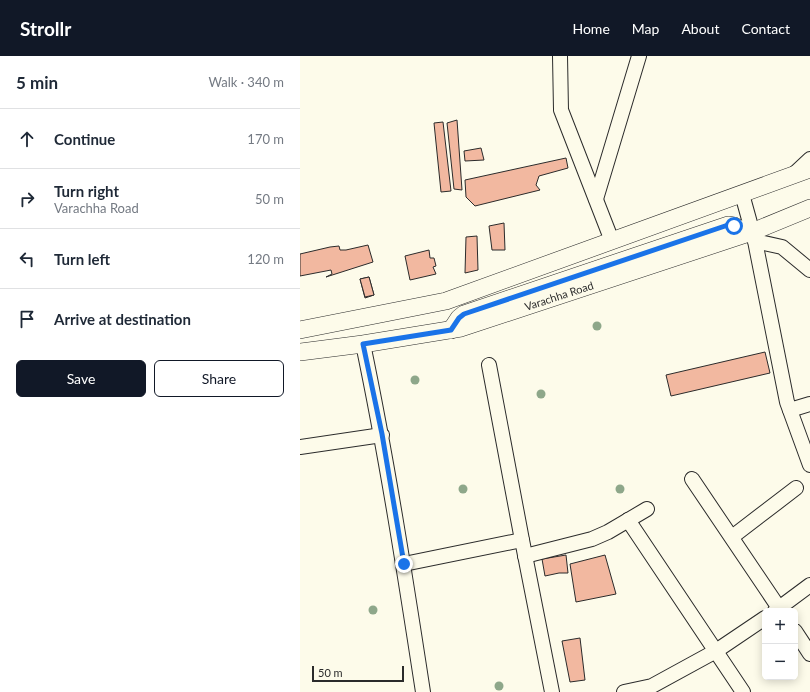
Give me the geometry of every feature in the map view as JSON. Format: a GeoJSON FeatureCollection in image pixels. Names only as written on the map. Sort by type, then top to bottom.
{"type":"FeatureCollection","features":[{"type":"Feature","properties":{"kind":"main road"},"geometry":{"type":"LineString","coordinates":[[300,330],[446,301],[810,169]]}},
{"type":"Feature","properties":{"kind":"main road"},"geometry":{"type":"LineString","coordinates":[[446,301],[464,306],[476,303],[727,212],[738,196]]}},
{"type":"Feature","properties":{"kind":"main road","name":"Varachha Road"},"geometry":{"type":"LineString","coordinates":[[300,352],[363,344],[461,328],[751,235],[810,208]]}},
{"type":"Feature","properties":{"kind":"street"},"geometry":{"type":"LineString","coordinates":[[560,56],[561,110],[612,241]]}},
{"type":"Feature","properties":{"kind":"street"},"geometry":{"type":"LineString","coordinates":[[596,199],[639,56]]}},
{"type":"Feature","properties":{"kind":"street"},"geometry":{"type":"LineString","coordinates":[[790,176],[810,159]]}},
{"type":"Feature","properties":{"kind":"street"},"geometry":{"type":"LineString","coordinates":[[738,196],[751,235],[790,410],[810,465]]}},
{"type":"Feature","properties":{"kind":"street"},"geometry":{"type":"LineString","coordinates":[[751,235],[782,247],[810,271]]}},
{"type":"Feature","properties":{"kind":"street"},"geometry":{"type":"LineString","coordinates":[[363,344],[382,434],[404,564],[423,692]]}},
{"type":"Feature","properties":{"kind":"street"},"geometry":{"type":"LineString","coordinates":[[489,365],[552,692]]}},
{"type":"Feature","properties":{"kind":"street"},"geometry":{"type":"LineString","coordinates":[[790,410],[810,404]]}},
{"type":"Feature","properties":{"kind":"street"},"geometry":{"type":"LineString","coordinates":[[300,447],[382,434]]}},
{"type":"Feature","properties":{"kind":"street"},"geometry":{"type":"LineString","coordinates":[[692,479],[732,537],[778,608]]}},
{"type":"Feature","properties":{"kind":"street"},"geometry":{"type":"LineString","coordinates":[[732,537],[796,488]]}},
{"type":"Feature","properties":{"kind":"street"},"geometry":{"type":"LineString","coordinates":[[525,556],[592,539],[608,532],[647,509]]}},
{"type":"Feature","properties":{"kind":"street"},"geometry":{"type":"LineString","coordinates":[[628,520],[743,692]]}},
{"type":"Feature","properties":{"kind":"street"},"geometry":{"type":"LineString","coordinates":[[404,564],[522,540]]}},
{"type":"Feature","properties":{"kind":"street"},"geometry":{"type":"LineString","coordinates":[[781,608],[810,585]]}},
{"type":"Feature","properties":{"kind":"street"},"geometry":{"type":"LineString","coordinates":[[624,692],[652,686],[716,651],[762,620]]}},
{"type":"Feature","properties":{"kind":"street"},"geometry":{"type":"LineString","coordinates":[[798,636],[810,654]]}},
{"type":"Feature","properties":{"kind":"building"},"geometry":{"type":"Polygon","coordinates":[[[457,120],[462,190],[454,189],[447,123],[457,120]]]}},
{"type":"Feature","properties":{"kind":"building"},"geometry":{"type":"Polygon","coordinates":[[[443,122],[451,191],[441,192],[434,123],[443,122]]]}},
{"type":"Feature","properties":{"kind":"building"},"geometry":{"type":"Polygon","coordinates":[[[481,148],[484,160],[465,161],[464,151],[481,148]]]}},
{"type":"Feature","properties":{"kind":"building"},"geometry":{"type":"Polygon","coordinates":[[[566,158],[568,168],[539,176],[536,185],[540,190],[475,206],[466,197],[465,180],[566,158]]]}},
{"type":"Feature","properties":{"kind":"building"},"geometry":{"type":"Polygon","coordinates":[[[504,223],[505,250],[492,250],[489,226],[504,223]]]}},
{"type":"Feature","properties":{"kind":"building"},"geometry":{"type":"Polygon","coordinates":[[[477,236],[478,270],[465,273],[466,237],[477,236]]]}},
{"type":"Feature","properties":{"kind":"building"},"geometry":{"type":"Polygon","coordinates":[[[368,245],[373,262],[326,277],[332,274],[331,270],[300,276],[300,254],[330,247],[339,246],[340,250],[346,250],[368,245]]]}},
{"type":"Feature","properties":{"kind":"building"},"geometry":{"type":"Polygon","coordinates":[[[429,250],[430,258],[434,258],[436,266],[433,267],[436,274],[410,280],[405,256],[429,250]]]}},
{"type":"Feature","properties":{"kind":"building"},"geometry":{"type":"Polygon","coordinates":[[[369,277],[374,295],[365,298],[360,279],[369,277]]]}},
{"type":"Feature","properties":{"kind":"building"},"geometry":{"type":"Polygon","coordinates":[[[369,277],[374,295],[365,297],[360,279],[369,277]]]}},
{"type":"Feature","properties":{"kind":"building"},"geometry":{"type":"Polygon","coordinates":[[[765,352],[770,373],[671,396],[666,375],[765,352]]]}},
{"type":"Feature","properties":{"kind":"building"},"geometry":{"type":"Polygon","coordinates":[[[566,555],[568,573],[545,576],[542,559],[566,555]]]}},
{"type":"Feature","properties":{"kind":"building"},"geometry":{"type":"Polygon","coordinates":[[[605,555],[616,594],[576,602],[570,564],[605,555]]]}},
{"type":"Feature","properties":{"kind":"building"},"geometry":{"type":"Polygon","coordinates":[[[580,638],[585,680],[570,682],[562,641],[580,638]]]}},
{"type":"Feature","properties":{"kind":"route"},"geometry":{"type":"LineString","coordinates":[[404,564],[382,434],[363,344],[451,330],[459,318],[464,314],[728,225],[734,226]]}}]}
